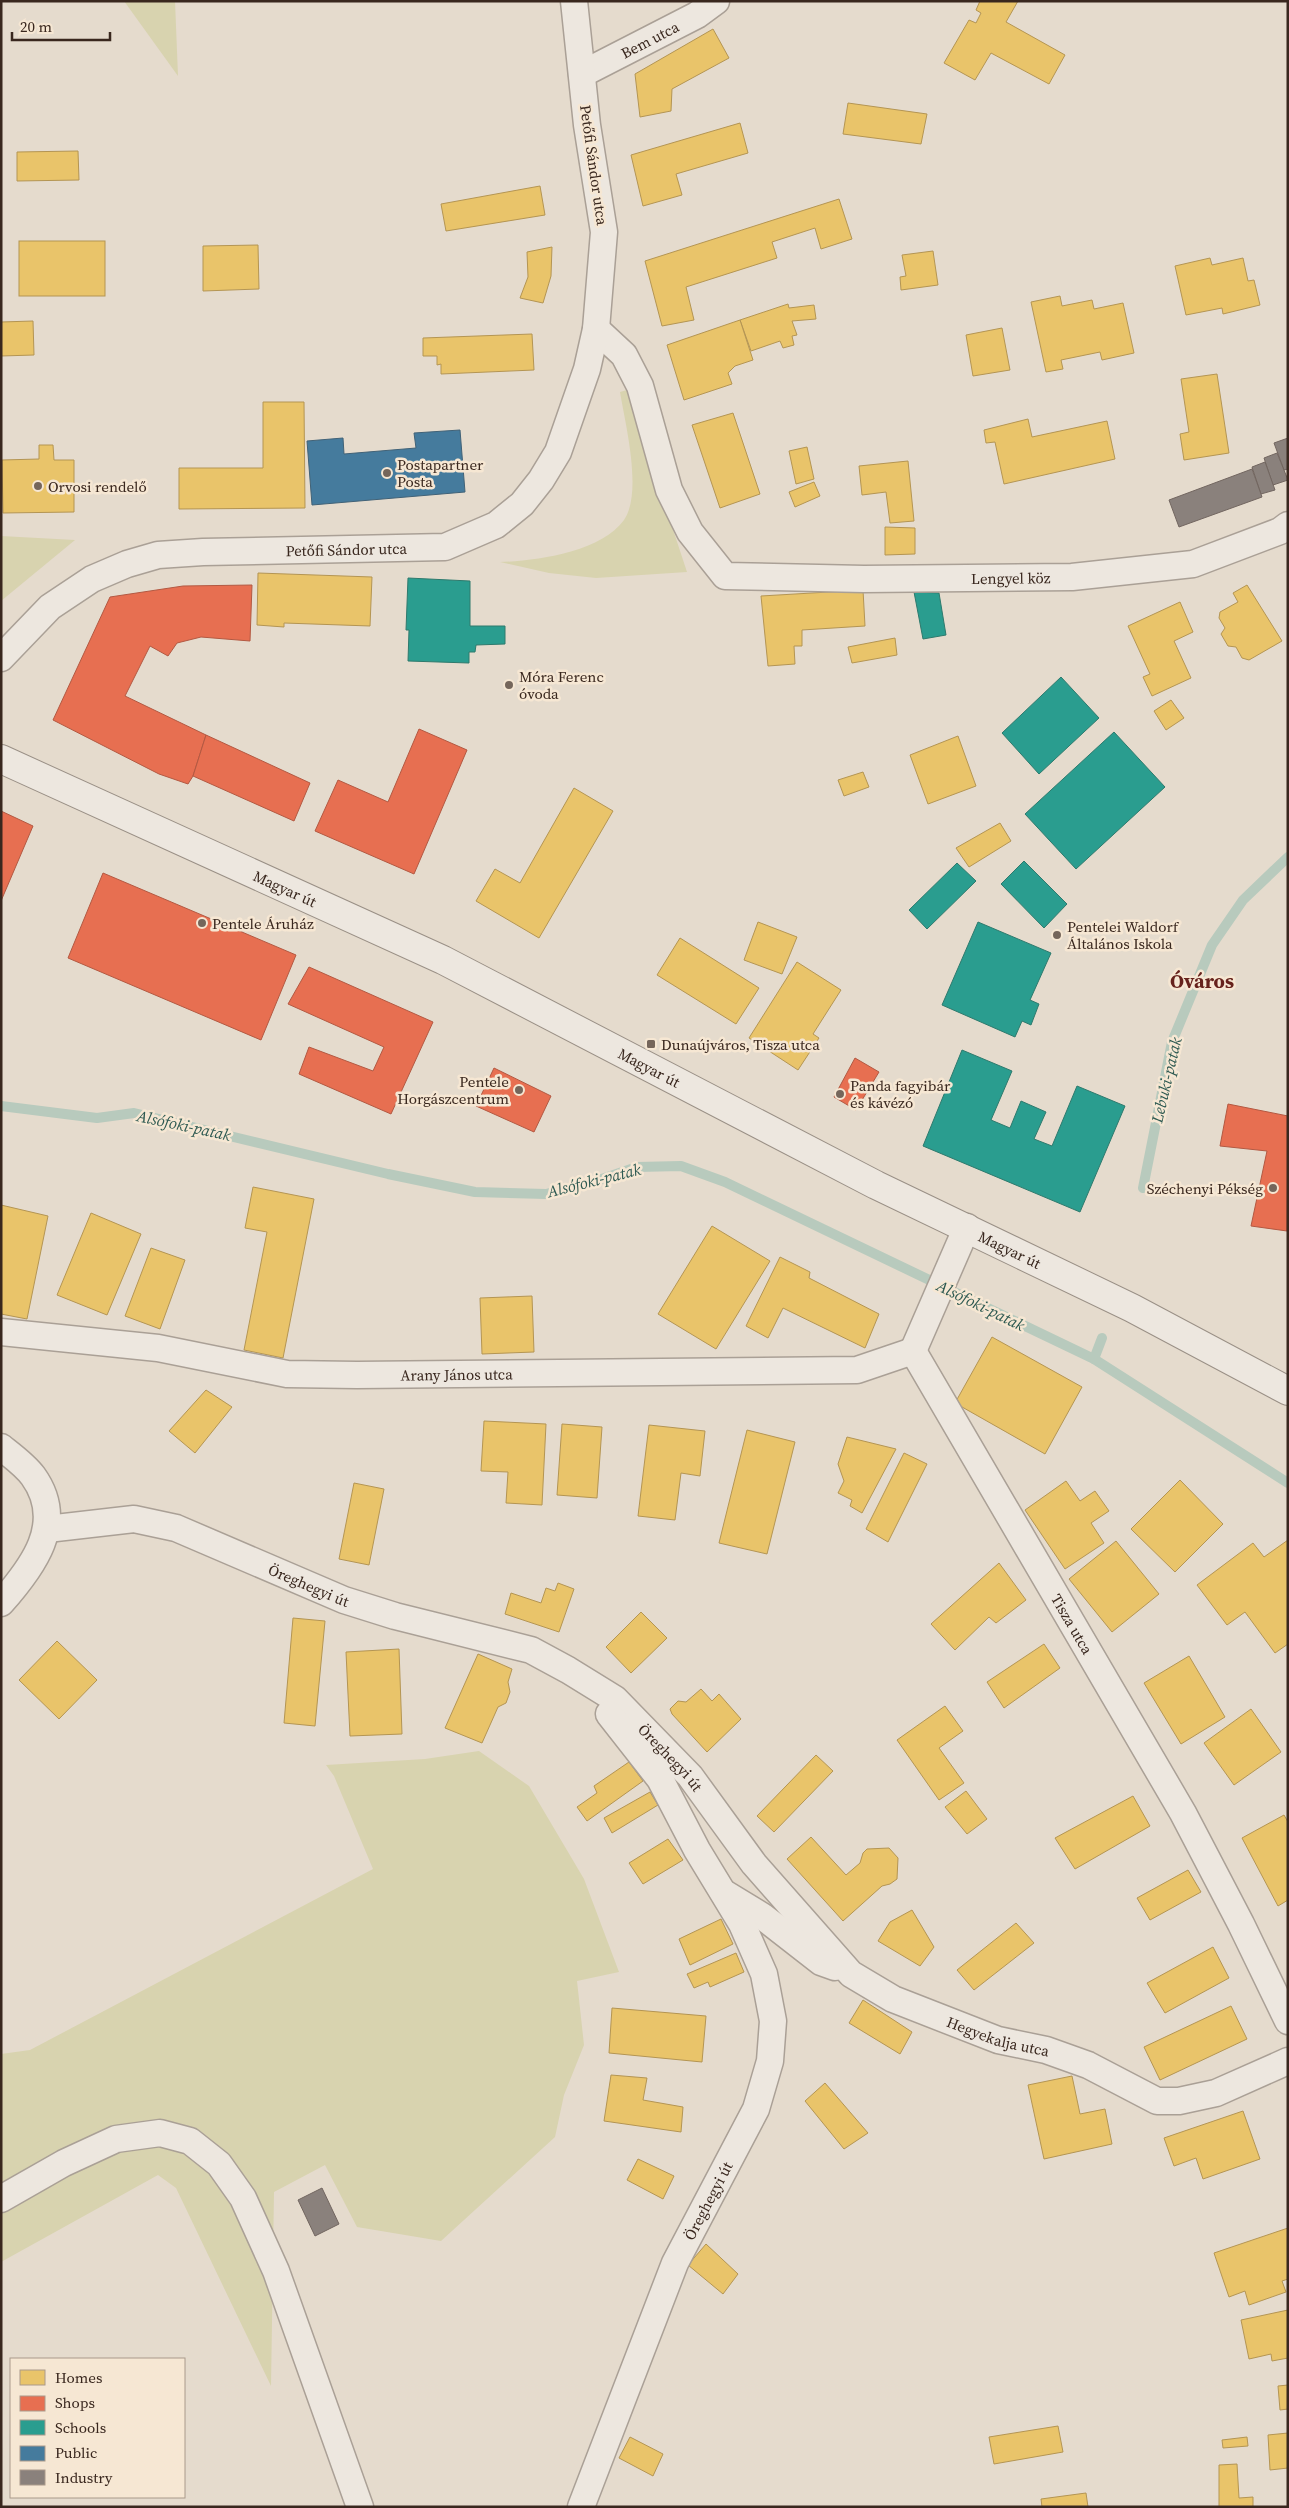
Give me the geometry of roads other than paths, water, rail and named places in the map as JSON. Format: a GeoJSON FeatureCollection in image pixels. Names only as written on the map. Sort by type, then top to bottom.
{"type":"FeatureCollection","features":[{"type":"Feature","properties":{"kind":"street","name":"Petőfi Sándor utca"},"geometry":{"type":"LineString","coordinates":[[1,658],[50,607],[92,578],[126,564],[158,555],[445,547],[496,524],[522,504],[541,480],[558,452],[587,370],[596,329],[604,232],[587,125],[574,1]]}},
{"type":"Feature","properties":{"kind":"street","name":"Bem utca"},"geometry":{"type":"LineString","coordinates":[[582,74],[698,15],[716,1]]}},
{"type":"Feature","properties":{"kind":"street","name":"Lengyel köz"},"geometry":{"type":"LineString","coordinates":[[596,329],[624,355],[640,386],[668,490],[690,532],[726,576],[864,579],[1072,577],[1192,564],[1280,531],[1288,525]]}},
{"type":"Feature","properties":{"kind":"street","name":"Magyar út"},"geometry":{"type":"LineString","coordinates":[[1,759],[442,960],[876,1184],[1132,1308],[1288,1391]]}},
{"type":"Feature","properties":{"kind":"street"},"geometry":{"type":"LineString","coordinates":[[913,1351],[967,1227]]}},
{"type":"Feature","properties":{"kind":"street","name":"Arany János utca"},"geometry":{"type":"LineString","coordinates":[[1,1332],[158,1348],[287,1374],[857,1370],[913,1351]]}},
{"type":"Feature","properties":{"kind":"street","name":"Tisza utca"},"geometry":{"type":"LineString","coordinates":[[913,1351],[1183,1813],[1241,1924],[1288,2021]]}},
{"type":"Feature","properties":{"kind":"street"},"geometry":{"type":"LineString","coordinates":[[1,1447],[33,1476],[44,1500],[47,1529],[36,1560],[1,1603]]}},
{"type":"Feature","properties":{"kind":"street","name":"Öreghegyi út"},"geometry":{"type":"LineString","coordinates":[[47,1529],[134,1518],[176,1528],[344,1600],[395,1616],[531,1650],[615,1699],[690,1776],[754,1864]]}},
{"type":"Feature","properties":{"kind":"street","name":"Öreghegyi út"},"geometry":{"type":"LineString","coordinates":[[568,1670],[616,1722],[660,1779],[698,1850],[742,1924],[764,1974],[773,2021],[770,2061],[756,2109],[675,2263],[582,2507]]}},
{"type":"Feature","properties":{"kind":"street","name":"Hegyekalja utca"},"geometry":{"type":"LineString","coordinates":[[754,1864],[851,1974],[893,1999],[950,2023],[998,2040],[1046,2050],[1088,2065],[1157,2100],[1179,2101],[1216,2093],[1287,2064]]}},
{"type":"Feature","properties":{"kind":"street","name":"Öreghegyi út"},"geometry":{"type":"LineString","coordinates":[[723,1892],[762,1916],[821,1962],[851,1974]]}},
{"type":"Feature","properties":{"kind":"street"},"geometry":{"type":"LineString","coordinates":[[1,2199],[64,2163],[116,2139],[160,2133],[190,2141],[219,2164],[243,2198],[276,2271],[360,2507]]}},
{"type":"Feature","properties":{"kind":"waterway","name":"Lebuki-patak"},"geometry":{"type":"LineString","coordinates":[[1143,1188],[1172,1042],[1212,945],[1243,900],[1288,857]]}},
{"type":"Feature","properties":{"kind":"waterway","name":"Alsófoki-patak"},"geometry":{"type":"LineString","coordinates":[[1,1106],[97,1118],[134,1113],[388,1174],[475,1192],[546,1194],[590,1183],[637,1167],[681,1166],[725,1182],[1094,1359]]}},
{"type":"Feature","properties":{"kind":"waterway","name":"Lebuki-patak"},"geometry":{"type":"LineString","coordinates":[[1102,1338],[1094,1359],[1288,1483]]}},
{"type":"Feature","properties":{"kind":"place","name":"Postapartner Posta"},"geometry":{"type":"Point","coordinates":[387,473]}},
{"type":"Feature","properties":{"kind":"place","name":"Orvosi rendelő"},"geometry":{"type":"Point","coordinates":[38,486]}},
{"type":"Feature","properties":{"kind":"place","name":"Móra Ferenc óvoda"},"geometry":{"type":"Point","coordinates":[509,685]}},
{"type":"Feature","properties":{"kind":"place","name":"Pentele Áruház"},"geometry":{"type":"Point","coordinates":[202,923]}},
{"type":"Feature","properties":{"kind":"place","name":"Pentelei Waldorf Általános Iskola"},"geometry":{"type":"Point","coordinates":[1057,935]}},
{"type":"Feature","properties":{"kind":"place","name":"Dunaújváros, Tisza utca"},"geometry":{"type":"Point","coordinates":[651,1044]}},
{"type":"Feature","properties":{"kind":"place","name":"Pentele Horgászcentrum"},"geometry":{"type":"Point","coordinates":[519,1090]}},
{"type":"Feature","properties":{"kind":"place","name":"Panda fagyibár és kávézó"},"geometry":{"type":"Point","coordinates":[840,1094]}},
{"type":"Feature","properties":{"kind":"place","name":"Széchenyi Pékség"},"geometry":{"type":"Point","coordinates":[1273,1188]}},
{"type":"Feature","properties":{"kind":"district","name":"Óváros"},"geometry":{"type":"Point","coordinates":[1202,981]}}]}
